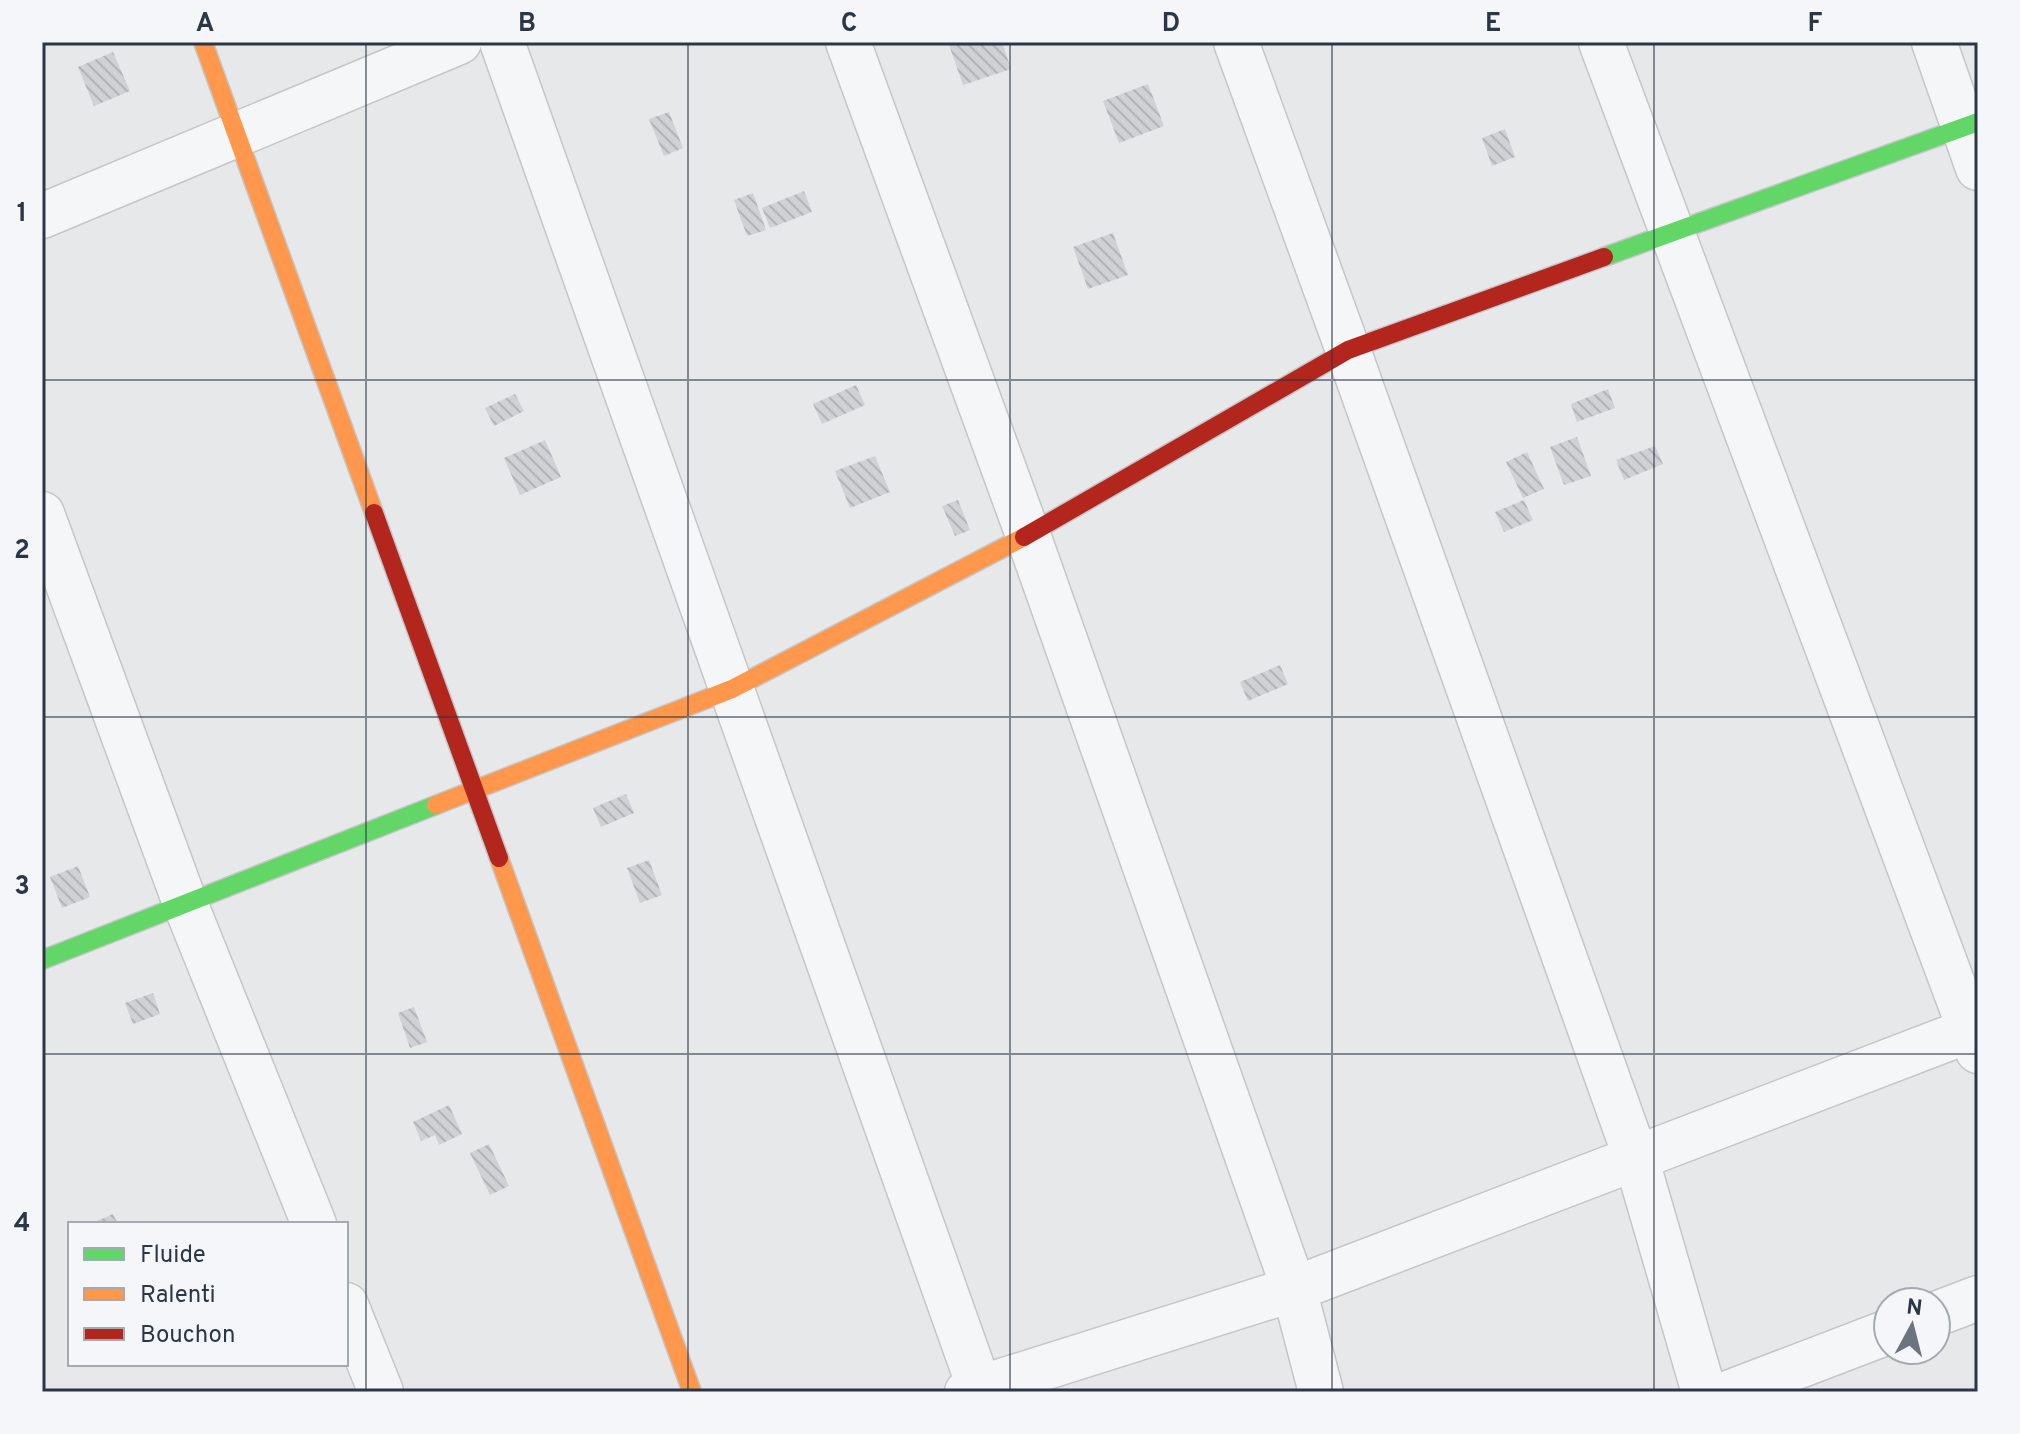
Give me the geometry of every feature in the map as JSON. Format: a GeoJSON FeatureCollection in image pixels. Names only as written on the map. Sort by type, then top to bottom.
{"type":"FeatureCollection","features":[{"type":"Feature","properties":{"kind":"street"},"geometry":{"type":"LineString","coordinates":[[203,42],[692,1392]]}},
{"type":"Feature","properties":{"kind":"street"},"geometry":{"type":"LineString","coordinates":[[42,216],[459,42]]}},
{"type":"Feature","properties":{"kind":"street"},"geometry":{"type":"LineString","coordinates":[[502,42],[976,1390],[1294,1289],[1636,1158],[1975,1036],[1601,42]]}},
{"type":"Feature","properties":{"kind":"street"},"geometry":{"type":"LineString","coordinates":[[848,42],[1028,535],[1294,1289],[1321,1392]]}},
{"type":"Feature","properties":{"kind":"street"},"geometry":{"type":"LineString","coordinates":[[1236,42],[1636,1158],[1704,1392]]}},
{"type":"Feature","properties":{"kind":"street"},"geometry":{"type":"LineString","coordinates":[[1934,42],[1971,124],[1978,168]]}},
{"type":"Feature","properties":{"kind":"street"},"geometry":{"type":"LineString","coordinates":[[42,960],[732,689],[1028,535],[1348,350],[1971,124]]}},
{"type":"Feature","properties":{"kind":"street"},"geometry":{"type":"LineString","coordinates":[[42,514],[185,903],[313,1222]]}},
{"type":"Feature","properties":{"kind":"street"},"geometry":{"type":"LineString","coordinates":[[1952,1308],[1978,1298]]}},
{"type":"Feature","properties":{"kind":"street"},"geometry":{"type":"LineString","coordinates":[[348,1310],[381,1392]]}},
{"type":"Feature","properties":{"kind":"street"},"geometry":{"type":"LineString","coordinates":[[1731,1392],[1872,1338]]}},
{"type":"Feature","properties":{"kind":"building"},"geometry":{"type":"Polygon","coordinates":[[[948,42],[1002,42],[1011,69],[963,85],[948,42]]]}},
{"type":"Feature","properties":{"kind":"building"},"geometry":{"type":"Polygon","coordinates":[[[113,52],[130,91],[94,106],[78,67],[113,52]]]}},
{"type":"Feature","properties":{"kind":"building"},"geometry":{"type":"Polygon","coordinates":[[[1148,84],[1164,126],[1119,143],[1103,101],[1148,84]]]}},
{"type":"Feature","properties":{"kind":"building"},"geometry":{"type":"Polygon","coordinates":[[[669,112],[683,148],[664,156],[649,119],[669,112]]]}},
{"type":"Feature","properties":{"kind":"building"},"geometry":{"type":"Polygon","coordinates":[[[1505,129],[1515,157],[1492,166],[1482,138],[1505,129]]]}},
{"type":"Feature","properties":{"kind":"building"},"geometry":{"type":"Polygon","coordinates":[[[804,191],[812,212],[770,228],[762,208],[804,191]]]}},
{"type":"Feature","properties":{"kind":"building"},"geometry":{"type":"Polygon","coordinates":[[[753,193],[766,230],[747,236],[734,200],[753,193]]]}},
{"type":"Feature","properties":{"kind":"building"},"geometry":{"type":"Polygon","coordinates":[[[1113,233],[1128,275],[1088,289],[1073,247],[1113,233]]]}},
{"type":"Feature","properties":{"kind":"building"},"geometry":{"type":"Polygon","coordinates":[[[856,385],[865,405],[822,424],[813,404],[856,385]]]}},
{"type":"Feature","properties":{"kind":"building"},"geometry":{"type":"Polygon","coordinates":[[[1608,389],[1615,408],[1577,422],[1571,404],[1608,389]]]}},
{"type":"Feature","properties":{"kind":"building"},"geometry":{"type":"Polygon","coordinates":[[[515,394],[524,411],[494,426],[485,408],[515,394]]]}},
{"type":"Feature","properties":{"kind":"building"},"geometry":{"type":"Polygon","coordinates":[[[1577,437],[1591,476],[1564,485],[1550,447],[1577,437]]]}},
{"type":"Feature","properties":{"kind":"building"},"geometry":{"type":"Polygon","coordinates":[[[545,440],[561,477],[520,495],[504,458],[545,440]]]}},
{"type":"Feature","properties":{"kind":"building"},"geometry":{"type":"Polygon","coordinates":[[[1655,446],[1663,464],[1624,480],[1616,460],[1655,446]]]}},
{"type":"Feature","properties":{"kind":"building"},"geometry":{"type":"Polygon","coordinates":[[[1527,452],[1544,489],[1523,498],[1506,462],[1527,452]]]}},
{"type":"Feature","properties":{"kind":"building"},"geometry":{"type":"Polygon","coordinates":[[[875,456],[890,492],[850,508],[835,471],[875,456]]]}},
{"type":"Feature","properties":{"kind":"building"},"geometry":{"type":"Polygon","coordinates":[[[958,500],[970,530],[955,536],[942,506],[958,500]]]}},
{"type":"Feature","properties":{"kind":"building"},"geometry":{"type":"Polygon","coordinates":[[[1524,500],[1533,520],[1504,532],[1495,512],[1524,500]]]}},
{"type":"Feature","properties":{"kind":"building"},"geometry":{"type":"Polygon","coordinates":[[[1280,665],[1288,684],[1248,701],[1240,682],[1280,665]]]}},
{"type":"Feature","properties":{"kind":"building"},"geometry":{"type":"Polygon","coordinates":[[[626,794],[634,813],[601,827],[593,808],[626,794]]]}},
{"type":"Feature","properties":{"kind":"building"},"geometry":{"type":"Polygon","coordinates":[[[649,860],[662,895],[640,903],[627,868],[649,860]]]}},
{"type":"Feature","properties":{"kind":"building"},"geometry":{"type":"Polygon","coordinates":[[[78,866],[90,897],[62,908],[50,877],[78,866]]]}},
{"type":"Feature","properties":{"kind":"building"},"geometry":{"type":"Polygon","coordinates":[[[153,993],[160,1014],[133,1024],[125,1003],[153,993]]]}},
{"type":"Feature","properties":{"kind":"building"},"geometry":{"type":"Polygon","coordinates":[[[414,1007],[427,1042],[410,1048],[398,1013],[414,1007]]]}},
{"type":"Feature","properties":{"kind":"building"},"geometry":{"type":"Polygon","coordinates":[[[449,1105],[462,1134],[439,1145],[435,1135],[421,1141],[413,1122],[449,1105]]]}},
{"type":"Feature","properties":{"kind":"building"},"geometry":{"type":"Polygon","coordinates":[[[489,1144],[509,1186],[490,1195],[470,1153],[489,1144]]]}},
{"type":"Feature","properties":{"kind":"building"},"geometry":{"type":"Polygon","coordinates":[[[113,1214],[117,1222],[95,1222],[113,1214]]]}},
{"type":"Feature","properties":{"kind":"traffic: fast"},"geometry":{"type":"LineString","coordinates":[[1604,257],[1978,122]]}},
{"type":"Feature","properties":{"kind":"traffic: fast"},"geometry":{"type":"LineString","coordinates":[[42,960],[436,805]]}},
{"type":"Feature","properties":{"kind":"traffic: slow"},"geometry":{"type":"LineString","coordinates":[[203,42],[374,513]]}},
{"type":"Feature","properties":{"kind":"traffic: slow"},"geometry":{"type":"LineString","coordinates":[[436,805],[732,689],[1024,537]]}},
{"type":"Feature","properties":{"kind":"traffic: slow"},"geometry":{"type":"LineString","coordinates":[[499,858],[692,1392]]}},
{"type":"Feature","properties":{"kind":"traffic: jam"},"geometry":{"type":"LineString","coordinates":[[1024,537],[1348,350],[1604,257]]}},
{"type":"Feature","properties":{"kind":"traffic: jam"},"geometry":{"type":"LineString","coordinates":[[374,513],[499,858]]}}]}
